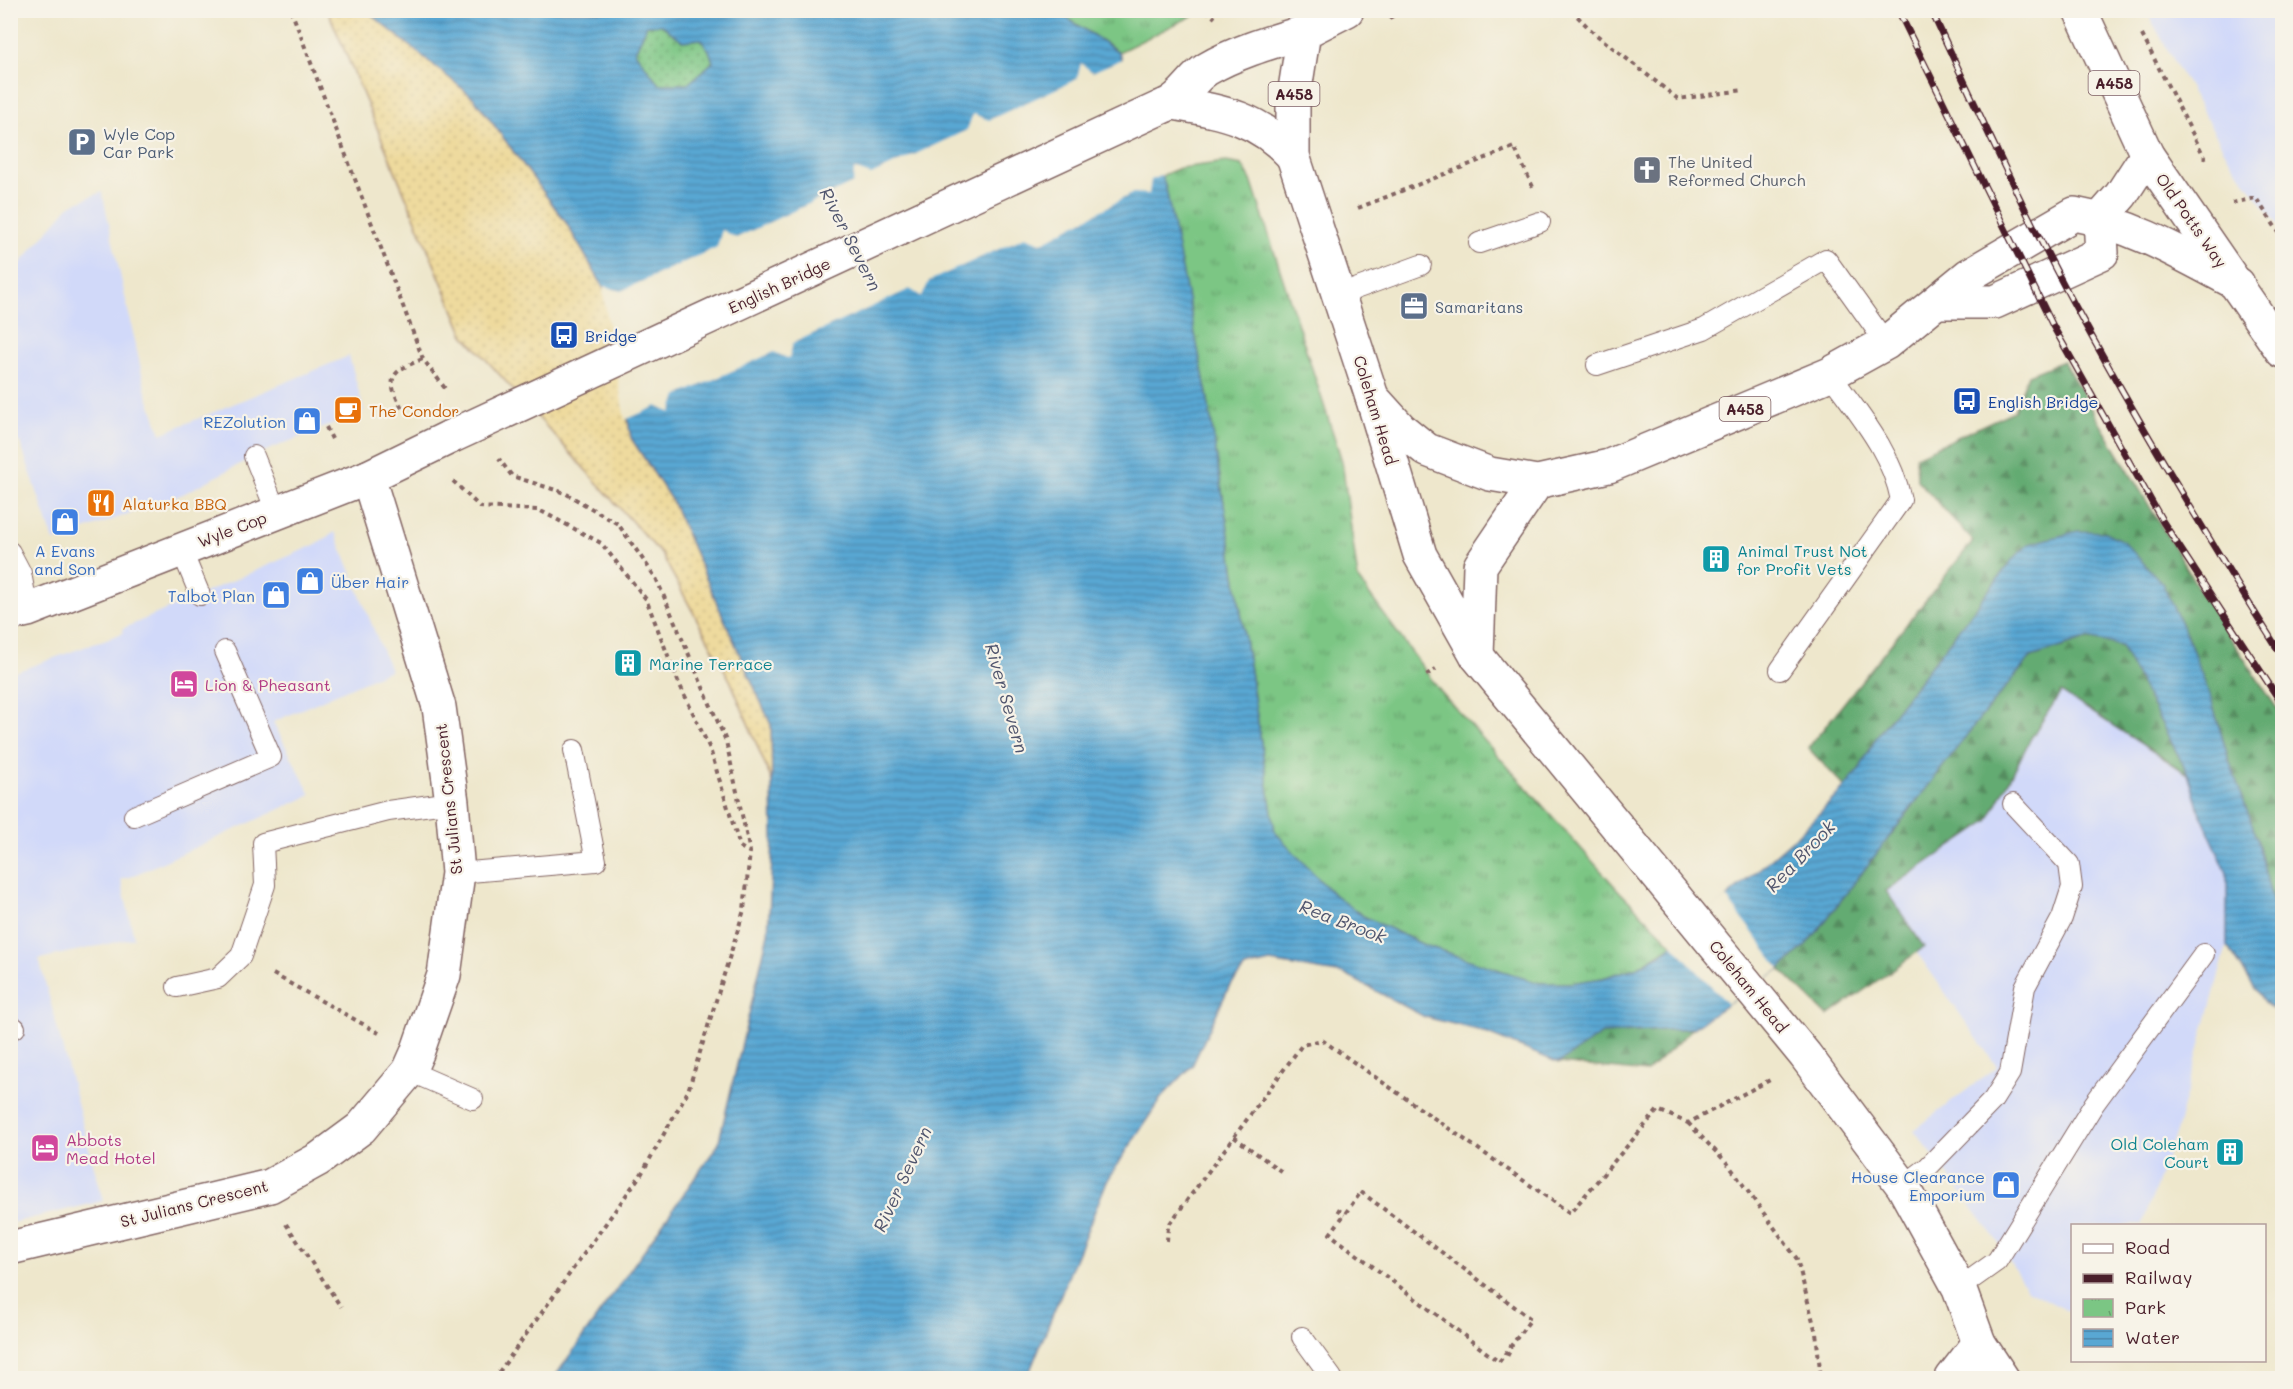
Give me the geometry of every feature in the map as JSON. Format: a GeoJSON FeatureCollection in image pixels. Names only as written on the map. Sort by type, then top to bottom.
{"type":"FeatureCollection","features":[{"type":"Feature","properties":{"kind":"street"},"geometry":{"type":"LineString","coordinates":[[1169,104],[1205,70],[1272,41],[1304,32],[1347,10]]}},
{"type":"Feature","properties":{"kind":"street","name":"Old Potts Way"},"geometry":{"type":"LineString","coordinates":[[2080,10],[2147,155],[2283,351]]}},
{"type":"Feature","properties":{"kind":"street","name":"Coleham Head"},"geometry":{"type":"LineString","coordinates":[[1304,32],[1293,102],[1293,156],[1372,397],[1420,555],[1477,656],[1805,1055],[1903,1186],[1959,1288],[1979,1343],[2002,1378]]}},
{"type":"Feature","properties":{"kind":"street","name":"Coleham Head"},"geometry":{"type":"LineString","coordinates":[[1169,104],[1241,117],[1276,138],[1293,156]]}},
{"type":"Feature","properties":{"kind":"street","name":"English Bridge"},"geometry":{"type":"LineString","coordinates":[[450,437],[1169,104]]}},
{"type":"Feature","properties":{"kind":"street","name":"Old Potts Way"},"geometry":{"type":"LineString","coordinates":[[2147,155],[2121,195],[2100,219],[2149,236],[2238,284]]}},
{"type":"Feature","properties":{"kind":"street","name":"A458"},"geometry":{"type":"LineString","coordinates":[[1372,397],[1401,429],[1427,450],[1490,474],[1537,482],[1609,466],[1830,374],[1886,342],[1969,274],[2074,214],[2100,219]]}},
{"type":"Feature","properties":{"kind":"street"},"geometry":{"type":"LineString","coordinates":[[1937,302],[1995,302],[2102,253],[2100,219]]}},
{"type":"Feature","properties":{"kind":"street","name":"Wyle Cop"},"geometry":{"type":"LineString","coordinates":[[19,612],[368,477],[450,437]]}},
{"type":"Feature","properties":{"kind":"street","name":"St Julians Crescent"},"geometry":{"type":"LineString","coordinates":[[10,1248],[270,1186],[319,1159],[360,1128],[409,1071],[444,975],[458,873],[452,802],[439,707],[368,477]]}},
{"type":"Feature","properties":{"kind":"street"},"geometry":{"type":"LineString","coordinates":[[1477,656],[1480,566],[1537,482]]}},
{"type":"Feature","properties":{"kind":"street"},"geometry":{"type":"LineString","coordinates":[[1952,1378],[1979,1343]]}},
{"type":"Feature","properties":{"kind":"lane"},"geometry":{"type":"LineString","coordinates":[[1479,243],[1540,222]]}},
{"type":"Feature","properties":{"kind":"lane"},"geometry":{"type":"LineString","coordinates":[[1597,365],[1704,329],[1826,259],[1886,342]]}},
{"type":"Feature","properties":{"kind":"lane"},"geometry":{"type":"LineString","coordinates":[[1339,295],[1421,265]]}},
{"type":"Feature","properties":{"kind":"lane"},"geometry":{"type":"LineString","coordinates":[[1780,670],[1901,500],[1896,474],[1885,453],[1830,374]]}},
{"type":"Feature","properties":{"kind":"lane"},"geometry":{"type":"LineString","coordinates":[[254,456],[276,511]]}},
{"type":"Feature","properties":{"kind":"lane"},"geometry":{"type":"LineString","coordinates":[[181,549],[200,595]]}},
{"type":"Feature","properties":{"kind":"lane"},"geometry":{"type":"LineString","coordinates":[[10,552],[21,573],[19,612]]}},
{"type":"Feature","properties":{"kind":"lane"},"geometry":{"type":"LineString","coordinates":[[134,816],[271,757],[225,651]]}},
{"type":"Feature","properties":{"kind":"lane"},"geometry":{"type":"LineString","coordinates":[[458,873],[596,861],[574,750]]}},
{"type":"Feature","properties":{"kind":"lane"},"geometry":{"type":"LineString","coordinates":[[177,987],[218,978],[241,956],[265,885],[263,843],[388,811],[452,802]]}},
{"type":"Feature","properties":{"kind":"lane"},"geometry":{"type":"LineString","coordinates":[[1903,1186],[1927,1168],[1993,1100],[2010,1073],[2025,987],[2062,918],[2072,887],[2069,864],[2013,804]]}},
{"type":"Feature","properties":{"kind":"lane"},"geometry":{"type":"LineString","coordinates":[[1959,1288],[1997,1261],[2094,1104],[2204,954]]}},
{"type":"Feature","properties":{"kind":"lane"},"geometry":{"type":"LineString","coordinates":[[409,1071],[473,1099]]}},
{"type":"Feature","properties":{"kind":"lane"},"geometry":{"type":"LineString","coordinates":[[1302,1337],[1332,1378]]}},
{"type":"Feature","properties":{"kind":"path"},"geometry":{"type":"LineString","coordinates":[[291,10],[423,359],[450,395]]}},
{"type":"Feature","properties":{"kind":"path"},"geometry":{"type":"LineString","coordinates":[[1570,10],[1594,33],[1678,99],[1744,90]]}},
{"type":"Feature","properties":{"kind":"path"},"geometry":{"type":"LineString","coordinates":[[2139,30],[2208,163]]}},
{"type":"Feature","properties":{"kind":"path"},"geometry":{"type":"LineString","coordinates":[[1358,208],[1514,147],[1539,198],[1540,222]]}},
{"type":"Feature","properties":{"kind":"path"},"geometry":{"type":"LineString","coordinates":[[2235,214],[2229,204],[2256,198],[2283,237]]}},
{"type":"Feature","properties":{"kind":"path"},"geometry":{"type":"LineString","coordinates":[[402,408],[393,392],[393,378],[401,367],[423,359]]}},
{"type":"Feature","properties":{"kind":"path"},"geometry":{"type":"LineString","coordinates":[[326,427],[332,439]]}},
{"type":"Feature","properties":{"kind":"path"},"geometry":{"type":"LineString","coordinates":[[492,1378],[642,1173],[688,1091],[744,910],[750,852],[726,741],[656,578],[618,524],[565,493],[512,476],[498,458]]}},
{"type":"Feature","properties":{"kind":"path"},"geometry":{"type":"LineString","coordinates":[[452,480],[480,507],[539,510],[601,543],[646,599],[678,681],[710,749],[740,847],[750,852]]}},
{"type":"Feature","properties":{"kind":"path"},"geometry":{"type":"LineString","coordinates":[[241,956],[361,1023]]}},
{"type":"Feature","properties":{"kind":"path"},"geometry":{"type":"LineString","coordinates":[[1167,1241],[1168,1226],[1302,1045],[1323,1040],[1570,1213],[1658,1110],[1688,1122],[1728,1164],[1797,1259],[1816,1333],[1821,1378]]}},
{"type":"Feature","properties":{"kind":"path"},"geometry":{"type":"LineString","coordinates":[[1688,1122],[1752,1091],[1771,1079]]}},
{"type":"Feature","properties":{"kind":"path"},"geometry":{"type":"LineString","coordinates":[[1233,1137],[1282,1172]]}},
{"type":"Feature","properties":{"kind":"path"},"geometry":{"type":"LineString","coordinates":[[1361,1192],[1531,1319],[1506,1353],[1500,1362],[1330,1234],[1361,1192]]}},
{"type":"Feature","properties":{"kind":"path"},"geometry":{"type":"LineString","coordinates":[[1337,1209],[1345,1214]]}},
{"type":"Feature","properties":{"kind":"path"},"geometry":{"type":"LineString","coordinates":[[284,1221],[341,1307]]}},
{"type":"Feature","properties":{"kind":"path"},"geometry":{"type":"LineString","coordinates":[[1506,1353],[1514,1357]]}},
{"type":"Feature","properties":{"kind":"shaded area"},"geometry":{"type":"Polygon","coordinates":[[[2146,11],[2282,11],[2282,230],[2231,162],[2146,11]]]}},
{"type":"Feature","properties":{"kind":"shaded area"},"geometry":{"type":"Polygon","coordinates":[[[102,192],[146,392],[161,434],[349,356],[364,411],[263,452],[183,494],[54,541],[20,442],[11,440],[10,270],[13,272],[70,205],[102,192]]]}},
{"type":"Feature","properties":{"kind":"shaded area"},"geometry":{"type":"Polygon","coordinates":[[[335,532],[390,670],[273,722],[311,795],[130,877],[121,879],[134,938],[39,959],[103,1201],[11,1223],[10,674],[123,633],[122,629],[319,543],[335,532]]]}},
{"type":"Feature","properties":{"kind":"shaded area"},"geometry":{"type":"Polygon","coordinates":[[[2061,692],[2188,774],[2199,810],[2227,873],[2227,946],[2176,1132],[2142,1224],[2071,1224],[2071,1312],[2027,1290],[1998,1242],[1914,1130],[1997,1067],[1916,951],[1923,947],[1886,891],[1988,821],[2031,738],[2061,692]]]}},
{"type":"Feature","properties":{"kind":"green space"},"geometry":{"type":"Polygon","coordinates":[[[1056,11],[1202,11],[1119,52],[1056,11]]]}},
{"type":"Feature","properties":{"kind":"green space"},"geometry":{"type":"Polygon","coordinates":[[[647,25],[662,25],[683,41],[700,39],[709,50],[713,62],[688,84],[659,84],[635,52],[647,25]]]}},
{"type":"Feature","properties":{"kind":"green space"},"geometry":{"type":"Polygon","coordinates":[[[1226,162],[1242,165],[1251,180],[1342,461],[1358,579],[1440,691],[1620,892],[1673,945],[1638,967],[1603,978],[1571,983],[1539,983],[1424,945],[1363,916],[1331,893],[1275,832],[1207,394],[1161,176],[1180,168],[1226,162]]]}},
{"type":"Feature","properties":{"kind":"green space"},"geometry":{"type":"Polygon","coordinates":[[[2063,361],[2206,601],[2282,716],[2282,943],[2212,702],[2190,643],[2162,583],[2012,560],[1877,736],[1860,768],[1845,787],[1808,748],[1973,541],[1917,480],[1916,456],[2014,411],[2028,375],[2063,361]]]}},
{"type":"Feature","properties":{"kind":"green space"},"geometry":{"type":"Polygon","coordinates":[[[2089,638],[2121,646],[2188,774],[2061,692],[2031,738],[1988,821],[1886,891],[1924,947],[1828,1016],[1780,969],[1810,941],[1976,723],[2031,657],[2089,638]]]}},
{"type":"Feature","properties":{"kind":"green space"},"geometry":{"type":"Polygon","coordinates":[[[1693,1028],[1647,1072],[1559,1063],[1602,1034],[1693,1028]]]}},
{"type":"Feature","properties":{"kind":"sand"},"geometry":{"type":"Polygon","coordinates":[[[328,11],[367,11],[474,98],[567,224],[607,293],[631,438],[672,501],[771,725],[773,784],[731,682],[662,555],[464,335],[328,11]]]}},
{"type":"Feature","properties":{"kind":"water"},"geometry":{"type":"Polygon","coordinates":[[[367,11],[1056,11],[1119,52],[1166,188],[1207,394],[1275,832],[1331,892],[1363,916],[1424,945],[1539,983],[1571,983],[1603,978],[1638,967],[1664,952],[1796,837],[1845,787],[1860,768],[1877,736],[2012,560],[2029,544],[2078,531],[2105,532],[2123,541],[2162,583],[2190,643],[2212,702],[2228,757],[2257,838],[2282,943],[2282,1017],[2264,1002],[2227,946],[2227,873],[2199,810],[2188,774],[2121,646],[2089,638],[2031,657],[1976,723],[1810,941],[1780,969],[1693,1028],[1602,1034],[1559,1063],[1478,1030],[1425,1017],[1344,974],[1270,962],[1245,968],[1229,987],[1192,1066],[1161,1098],[1107,1181],[1027,1378],[554,1378],[718,1145],[768,934],[773,838],[771,725],[672,501],[631,438],[607,293],[567,224],[474,98],[367,11]],[[647,25],[635,52],[659,84],[688,84],[713,62],[709,50],[700,39],[683,41],[662,25],[647,25]]]}},
{"type":"Feature","properties":{"kind":"pier"},"geometry":{"type":"Polygon","coordinates":[[[1125,58],[1164,174],[1151,180],[1149,194],[1133,193],[1041,243],[1025,237],[929,281],[922,297],[910,289],[793,343],[789,359],[774,352],[677,396],[671,413],[657,406],[625,420],[603,292],[604,286],[621,291],[717,247],[722,230],[736,238],[853,183],[854,169],[871,175],[967,130],[973,114],[989,120],[1077,79],[1081,63],[1092,72],[1125,58]]]}},
{"type":"Feature","properties":{"kind":"pier"},"geometry":{"type":"Polygon","coordinates":[[[1726,897],[1780,969],[1728,1004],[1671,943],[1726,897]]]}},
{"type":"Feature","properties":{"kind":"railway"},"geometry":{"type":"LineString","coordinates":[[1898,10],[2053,326],[2163,522],[2282,704]]}},
{"type":"Feature","properties":{"kind":"railway"},"geometry":{"type":"LineString","coordinates":[[1931,10],[2022,203],[2081,317],[2179,488],[2282,656]]}},
{"type":"Feature","properties":{"kind":"place","name":"Wyle Cop Car Park"},"geometry":{"type":"Point","coordinates":[82,142]}},
{"type":"Feature","properties":{"kind":"place","name":"The United Reformed Church"},"geometry":{"type":"Point","coordinates":[1647,170]}},
{"type":"Feature","properties":{"kind":"place","name":"Samaritans"},"geometry":{"type":"Point","coordinates":[1414,306]}},
{"type":"Feature","properties":{"kind":"place","name":"Bridge"},"geometry":{"type":"Point","coordinates":[564,335]}},
{"type":"Feature","properties":{"kind":"place","name":"English Bridge"},"geometry":{"type":"Point","coordinates":[1967,401]}},
{"type":"Feature","properties":{"kind":"place","name":"The Condor"},"geometry":{"type":"Point","coordinates":[348,410]}},
{"type":"Feature","properties":{"kind":"place","name":"REZolution"},"geometry":{"type":"Point","coordinates":[307,421]}},
{"type":"Feature","properties":{"kind":"place","name":"Alaturka BBQ"},"geometry":{"type":"Point","coordinates":[101,503]}},
{"type":"Feature","properties":{"kind":"place","name":"A Evans and Son"},"geometry":{"type":"Point","coordinates":[65,522]}},
{"type":"Feature","properties":{"kind":"place","name":"Animal Trust Not for Profit Vets"},"geometry":{"type":"Point","coordinates":[1716,559]}},
{"type":"Feature","properties":{"kind":"place","name":"Über Hair"},"geometry":{"type":"Point","coordinates":[310,581]}},
{"type":"Feature","properties":{"kind":"place","name":"Talbot Plan"},"geometry":{"type":"Point","coordinates":[276,595]}},
{"type":"Feature","properties":{"kind":"place","name":"Marine Terrace"},"geometry":{"type":"Point","coordinates":[628,663]}},
{"type":"Feature","properties":{"kind":"place","name":"Lion & Pheasant"},"geometry":{"type":"Point","coordinates":[184,684]}},
{"type":"Feature","properties":{"kind":"place","name":"Abbots Mead Hotel"},"geometry":{"type":"Point","coordinates":[45,1148]}},
{"type":"Feature","properties":{"kind":"place","name":"Old Coleham Court"},"geometry":{"type":"Point","coordinates":[2230,1152]}},
{"type":"Feature","properties":{"kind":"place","name":"House Clearance Emporium"},"geometry":{"type":"Point","coordinates":[2006,1185]}},
{"type":"Feature","properties":{"kind":"water label","name":"River Severn"},"geometry":{"type":"Point","coordinates":[851,239]}},
{"type":"Feature","properties":{"kind":"water label","name":"River Severn"},"geometry":{"type":"Point","coordinates":[1007,698]}},
{"type":"Feature","properties":{"kind":"water label","name":"Rea Brook"},"geometry":{"type":"Point","coordinates":[1800,856]}},
{"type":"Feature","properties":{"kind":"water label","name":"Rea Brook"},"geometry":{"type":"Point","coordinates":[1343,921]}},
{"type":"Feature","properties":{"kind":"water label","name":"River Severn"},"geometry":{"type":"Point","coordinates":[902,1179]}}]}
